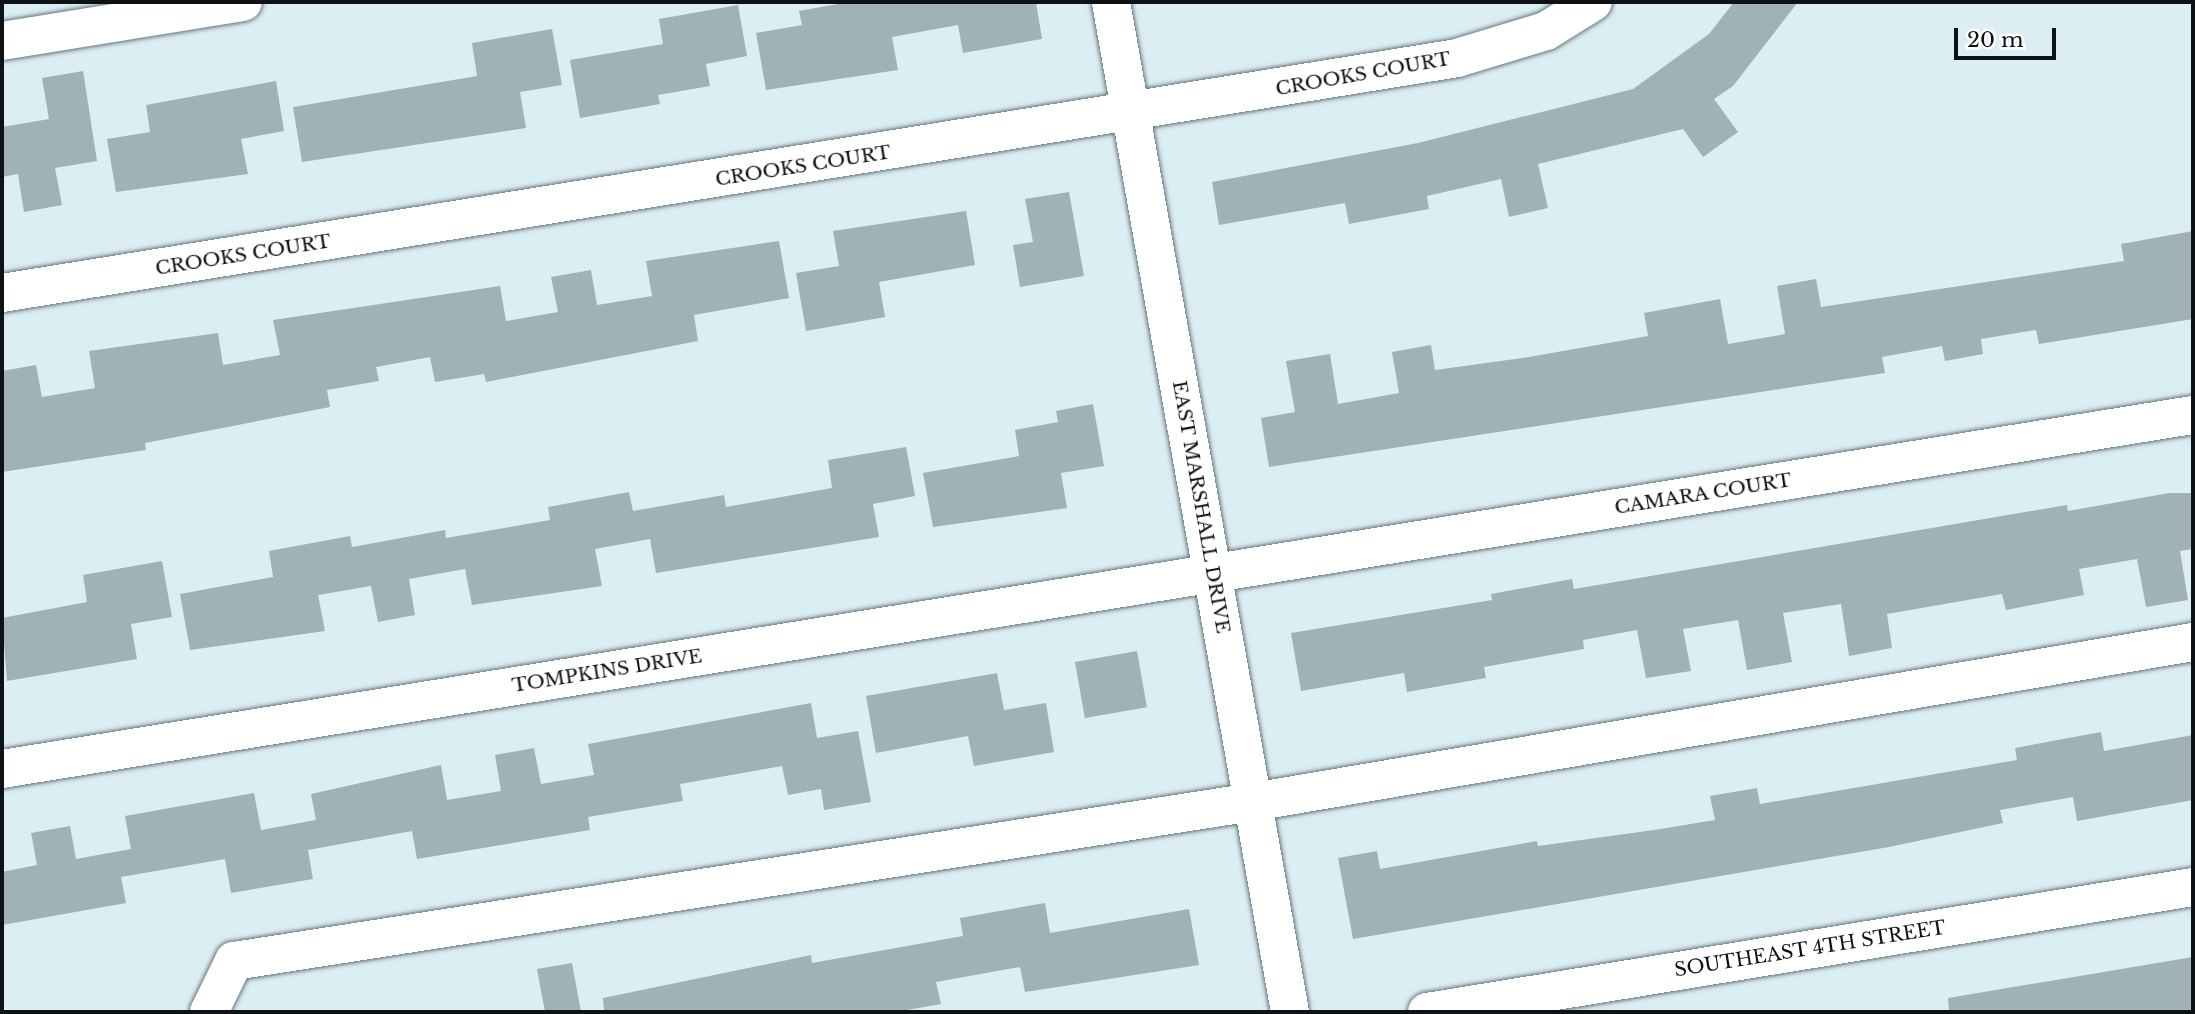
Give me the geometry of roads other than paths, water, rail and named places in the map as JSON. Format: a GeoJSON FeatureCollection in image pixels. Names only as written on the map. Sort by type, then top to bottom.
{"type":"FeatureCollection","features":[{"type":"Feature","properties":{"kind":"street"},"geometry":{"type":"LineString","coordinates":[[2,41],[243,2]]}},
{"type":"Feature","properties":{"kind":"street","name":"EAST MARSHALL DRIVE"},"geometry":{"type":"LineString","coordinates":[[1111,2],[1290,1012]]}},
{"type":"Feature","properties":{"kind":"street","name":"CROOKS COURT"},"geometry":{"type":"LineString","coordinates":[[2,293],[1131,114],[1457,58],[1546,31],[1593,2]]}},
{"type":"Feature","properties":{"kind":"street","name":"CAMARA COURT"},"geometry":{"type":"LineString","coordinates":[[1212,572],[2193,415]]}},
{"type":"Feature","properties":{"kind":"street","name":"TOMPKINS DRIVE"},"geometry":{"type":"LineString","coordinates":[[2,769],[1212,572]]}},
{"type":"Feature","properties":{"kind":"street"},"geometry":{"type":"LineString","coordinates":[[209,1012],[234,961],[1253,802],[2193,642]]}},
{"type":"Feature","properties":{"kind":"street","name":"SOUTHEAST 4TH STREET"},"geometry":{"type":"LineString","coordinates":[[1427,1012],[2193,887]]}}]}
